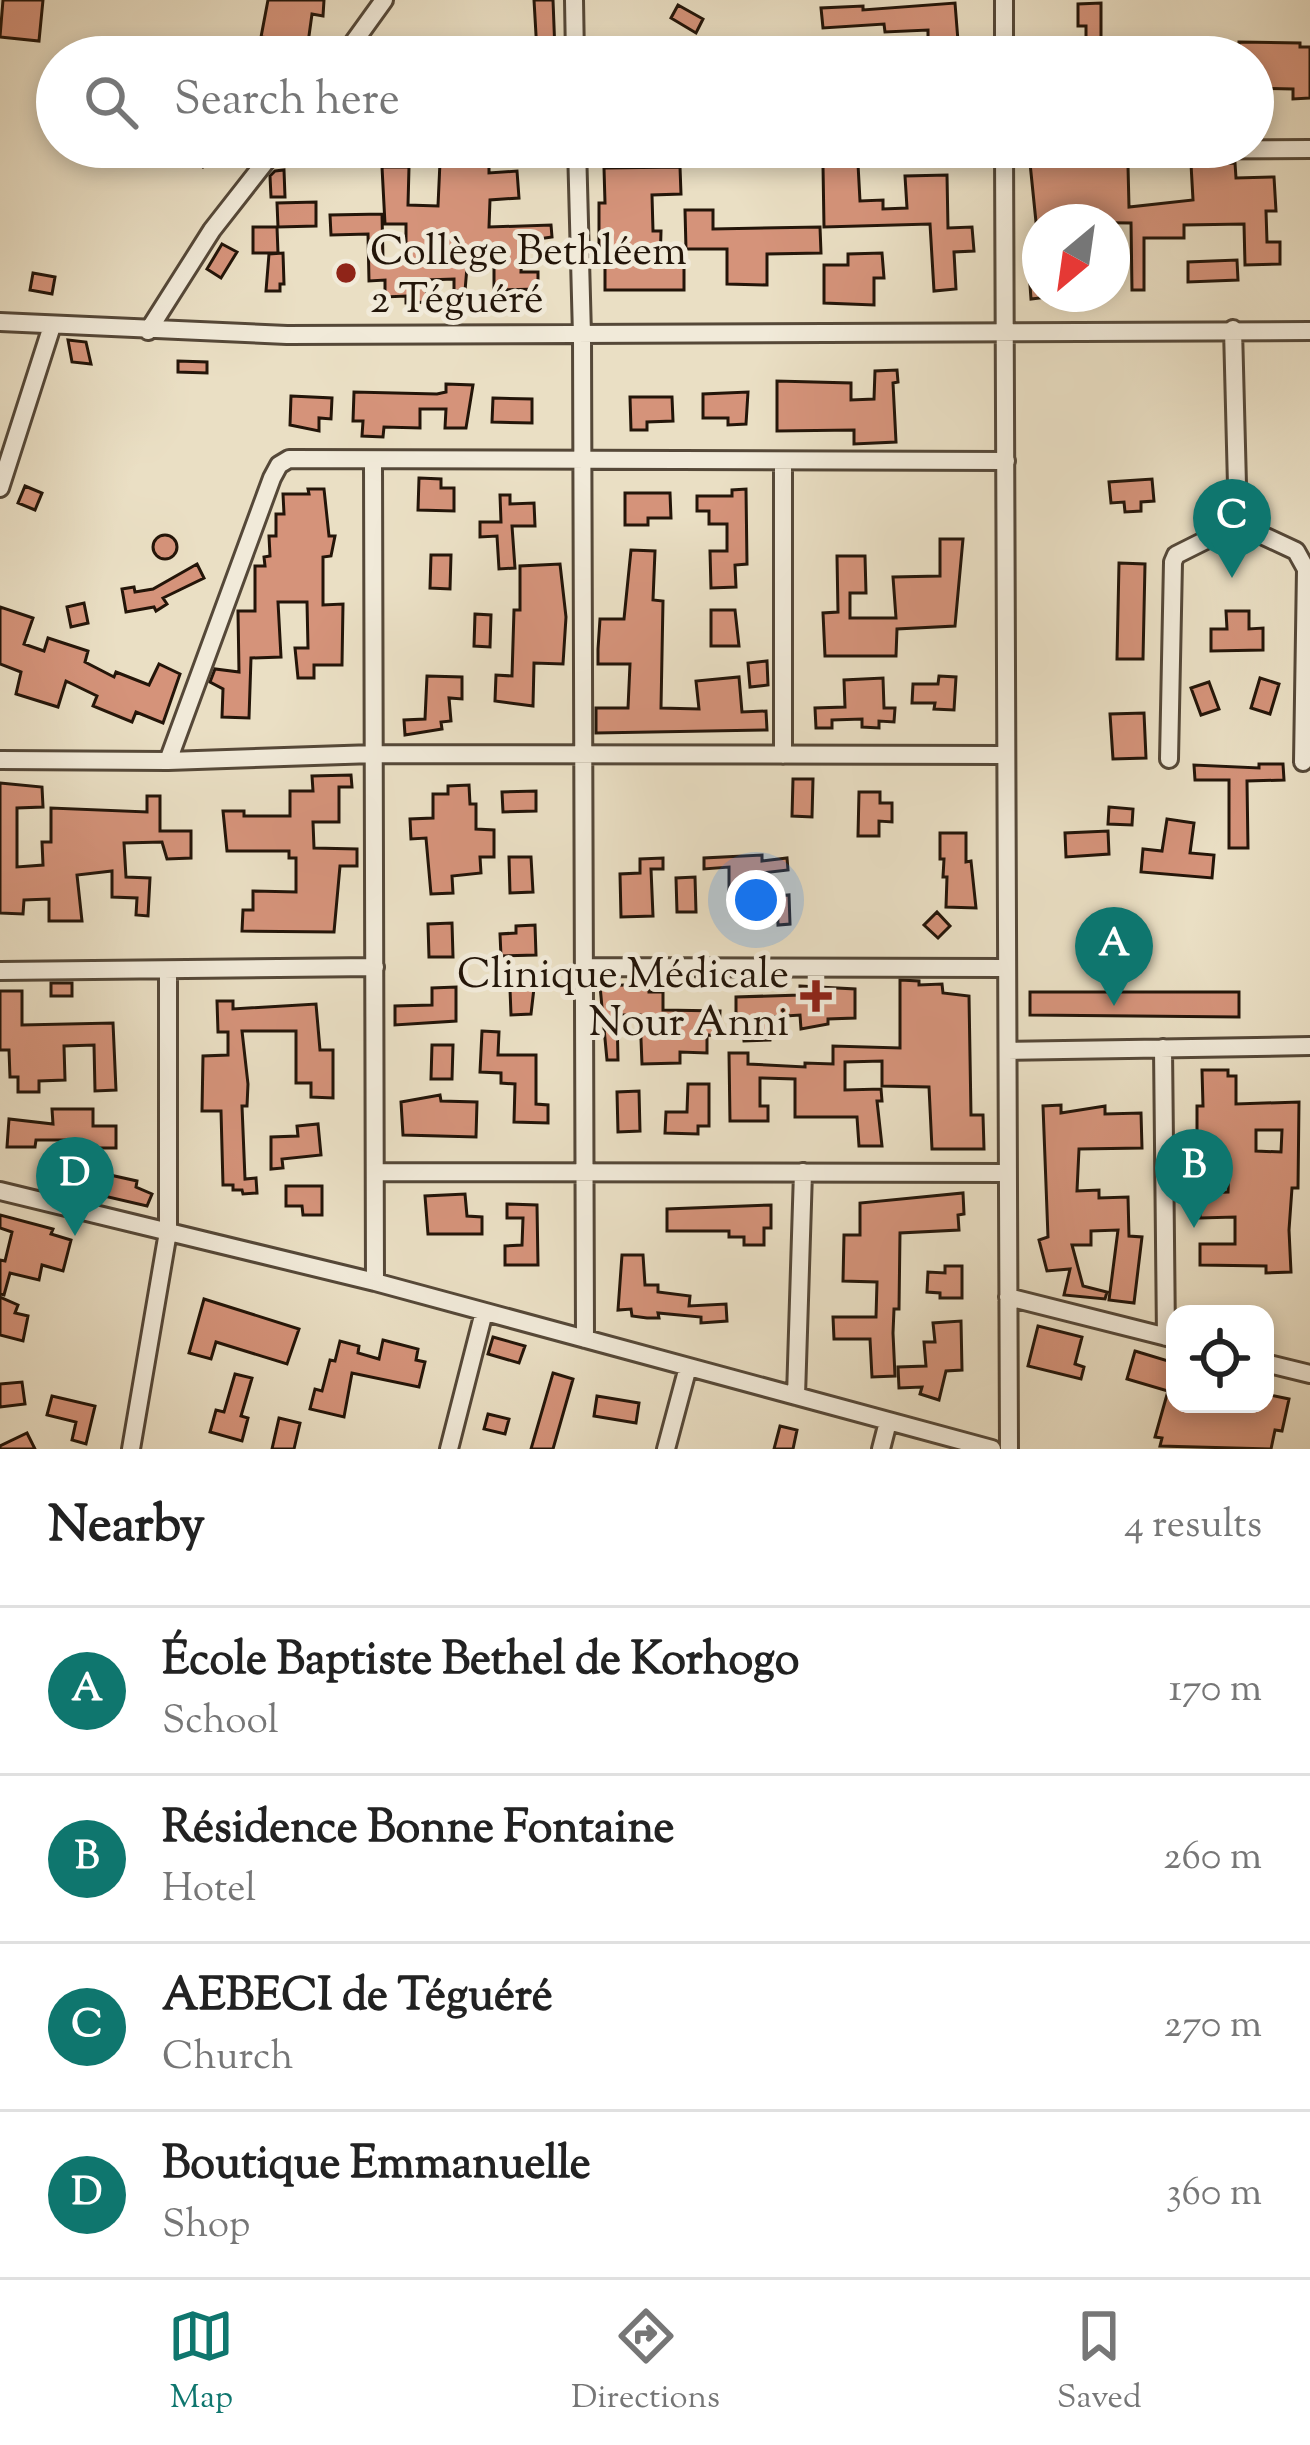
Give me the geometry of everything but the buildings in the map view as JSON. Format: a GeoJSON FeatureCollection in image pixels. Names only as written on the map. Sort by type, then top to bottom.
{"type":"FeatureCollection","features":[{"type":"Feature","properties":{"kind":"street"},"geometry":{"type":"LineString","coordinates":[[359,36],[385,0]]}},
{"type":"Feature","properties":{"kind":"street"},"geometry":{"type":"LineString","coordinates":[[574,0],[575,36]]}},
{"type":"Feature","properties":{"kind":"street"},"geometry":{"type":"LineString","coordinates":[[1004,0],[1004,36]]}},
{"type":"Feature","properties":{"kind":"street"},"geometry":{"type":"LineString","coordinates":[[1274,149],[1310,149]]}},
{"type":"Feature","properties":{"kind":"street"},"geometry":{"type":"LineString","coordinates":[[148,331],[212,230],[261,168]]}},
{"type":"Feature","properties":{"kind":"street"},"geometry":{"type":"LineString","coordinates":[[578,168],[583,460],[585,1339]]}},
{"type":"Feature","properties":{"kind":"street"},"geometry":{"type":"LineString","coordinates":[[1004,168],[1009,1449]]}},
{"type":"Feature","properties":{"kind":"street"},"geometry":{"type":"LineString","coordinates":[[0,322],[148,331],[582,335],[1310,331]]}},
{"type":"Feature","properties":{"kind":"street"},"geometry":{"type":"LineString","coordinates":[[0,488],[52,326]]}},
{"type":"Feature","properties":{"kind":"street"},"geometry":{"type":"LineString","coordinates":[[1233,329],[1238,524]]}},
{"type":"Feature","properties":{"kind":"street"},"geometry":{"type":"LineString","coordinates":[[168,760],[279,465],[306,457],[1006,461]]}},
{"type":"Feature","properties":{"kind":"street"},"geometry":{"type":"LineString","coordinates":[[373,460],[375,1282]]}},
{"type":"Feature","properties":{"kind":"street"},"geometry":{"type":"LineString","coordinates":[[782,461],[783,755]]}},
{"type":"Feature","properties":{"kind":"street"},"geometry":{"type":"LineString","coordinates":[[1169,759],[1173,562],[1176,555],[1238,524]]}},
{"type":"Feature","properties":{"kind":"street"},"geometry":{"type":"LineString","coordinates":[[1238,524],[1296,551],[1306,569],[1303,762]]}},
{"type":"Feature","properties":{"kind":"street"},"geometry":{"type":"LineString","coordinates":[[0,760],[374,754],[1006,755]]}},
{"type":"Feature","properties":{"kind":"street"},"geometry":{"type":"LineString","coordinates":[[0,971],[375,967]]}},
{"type":"Feature","properties":{"kind":"street"},"geometry":{"type":"LineString","coordinates":[[584,967],[1007,968]]}},
{"type":"Feature","properties":{"kind":"street"},"geometry":{"type":"LineString","coordinates":[[131,1449],[168,1232],[168,971]]}},
{"type":"Feature","properties":{"kind":"street"},"geometry":{"type":"LineString","coordinates":[[1008,1051],[1310,1046]]}},
{"type":"Feature","properties":{"kind":"street"},"geometry":{"type":"LineString","coordinates":[[1163,1048],[1170,1305]]}},
{"type":"Feature","properties":{"kind":"street"},"geometry":{"type":"LineString","coordinates":[[376,1172],[1008,1173]]}},
{"type":"Feature","properties":{"kind":"street"},"geometry":{"type":"LineString","coordinates":[[796,1396],[802,1172]]}},
{"type":"Feature","properties":{"kind":"street"},"geometry":{"type":"LineString","coordinates":[[0,1191],[375,1282],[992,1449]]}},
{"type":"Feature","properties":{"kind":"street"},"geometry":{"type":"LineString","coordinates":[[1008,1297],[1166,1337]]}},
{"type":"Feature","properties":{"kind":"street"},"geometry":{"type":"LineString","coordinates":[[449,1449],[484,1312]]}},
{"type":"Feature","properties":{"kind":"street"},"geometry":{"type":"LineString","coordinates":[[1274,1365],[1310,1374]]}},
{"type":"Feature","properties":{"kind":"street"},"geometry":{"type":"LineString","coordinates":[[666,1449],[688,1367]]}},
{"type":"Feature","properties":{"kind":"street"},"geometry":{"type":"LineString","coordinates":[[881,1449],[888,1422]]}},
{"type":"Feature","properties":{"kind":"place","name":"Collège Bethléem 2 Téguéré"},"geometry":{"type":"Point","coordinates":[346,273]}},
{"type":"Feature","properties":{"kind":"place","name":"AEBECI de Téguéré"},"geometry":{"type":"Point","coordinates":[1232,578]}},
{"type":"Feature","properties":{"kind":"place","name":"Clinique Médicale Nour Anni"},"geometry":{"type":"Point","coordinates":[816,996]}},
{"type":"Feature","properties":{"kind":"place","name":"École Baptiste Bethel de Korhogo"},"geometry":{"type":"Point","coordinates":[1114,1006]}},
{"type":"Feature","properties":{"kind":"place","name":"Résidence Bonne Fontaine"},"geometry":{"type":"Point","coordinates":[1194,1228]}},
{"type":"Feature","properties":{"kind":"place","name":"Boutique Emmanuelle"},"geometry":{"type":"Point","coordinates":[75,1236]}}]}
